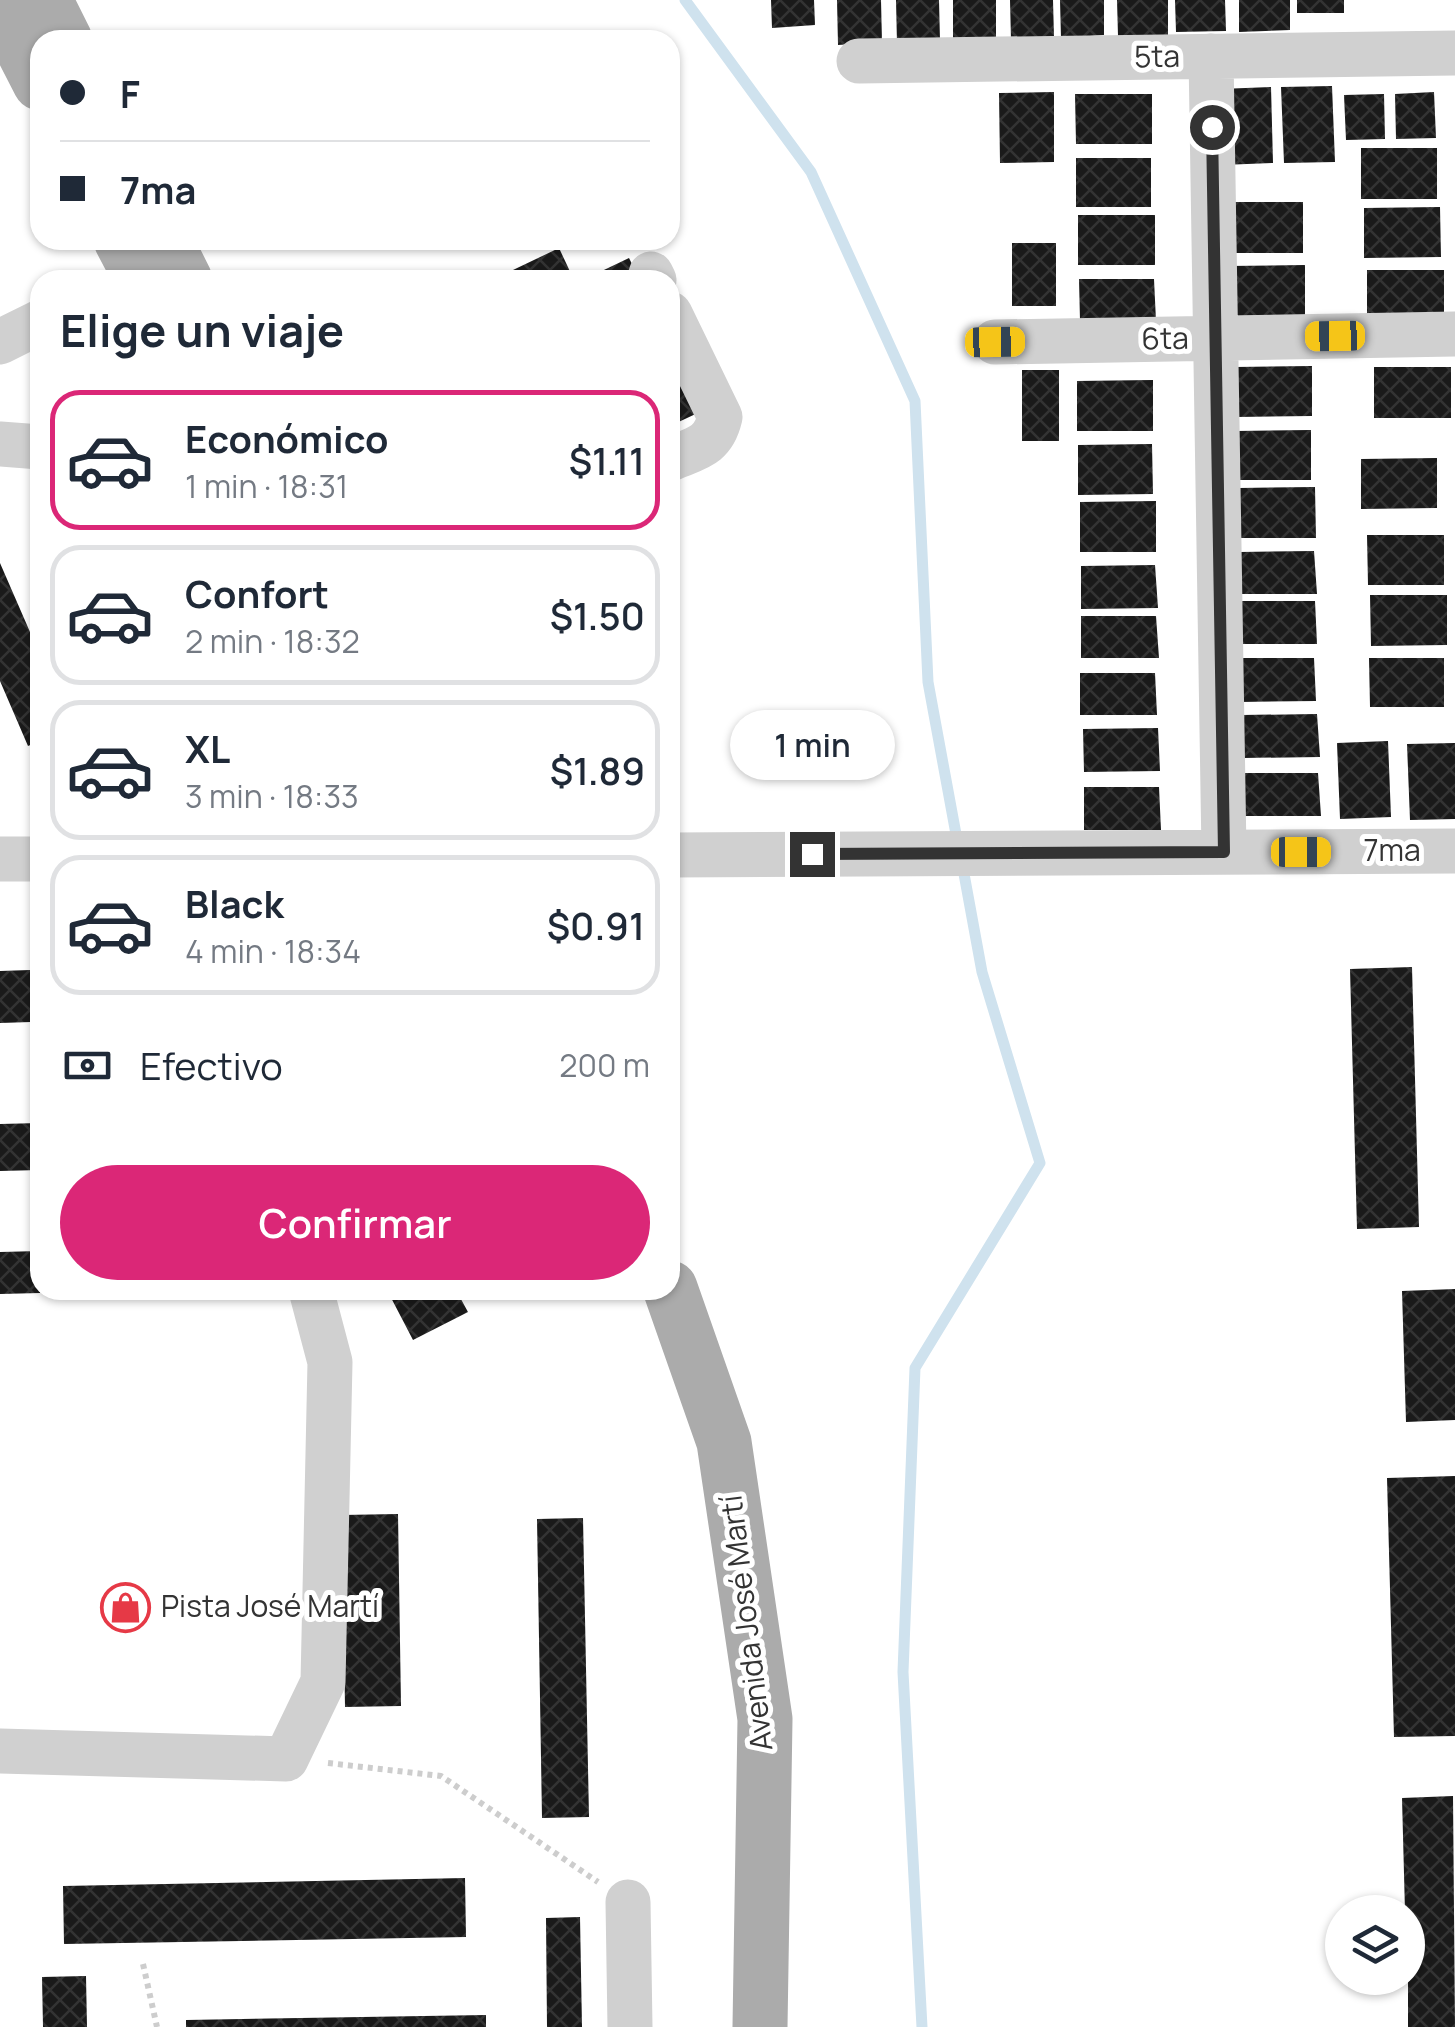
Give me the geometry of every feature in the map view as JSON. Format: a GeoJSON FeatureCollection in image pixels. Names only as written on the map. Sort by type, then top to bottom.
{"type":"FeatureCollection","features":[{"type":"Feature","properties":{"kind":"main road"},"geometry":{"type":"LineString","coordinates":[[45,0],[60,30]]}},
{"type":"Feature","properties":{"kind":"main road"},"geometry":{"type":"LineString","coordinates":[[0,5],[30,64]]}},
{"type":"Feature","properties":{"kind":"main road","name":"Avenida José Martí"},"geometry":{"type":"LineString","coordinates":[[645,1300],[694,1448],[730,1722],[722,2027]]}},
{"type":"Feature","properties":{"kind":"main road","name":"Avenida José Martí"},"geometry":{"type":"LineString","coordinates":[[674,1300],[724,1442],[764,1719],[760,2027]]}},
{"type":"Feature","properties":{"kind":"street","name":"5ta"},"geometry":{"type":"LineString","coordinates":[[859,61],[1455,53]]}},
{"type":"Feature","properties":{"kind":"street"},"geometry":{"type":"LineString","coordinates":[[1211,56],[1224,852]]}},
{"type":"Feature","properties":{"kind":"street"},"geometry":{"type":"LineString","coordinates":[[0,342],[30,327]]}},
{"type":"Feature","properties":{"kind":"street"},"geometry":{"type":"LineString","coordinates":[[680,334],[720,417],[708,443],[680,454]]}},
{"type":"Feature","properties":{"kind":"street","name":"6ta"},"geometry":{"type":"LineString","coordinates":[[995,342],[1455,334]]}},
{"type":"Feature","properties":{"kind":"street"},"geometry":{"type":"LineString","coordinates":[[0,444],[30,447]]}},
{"type":"Feature","properties":{"kind":"street","name":"7ma"},"geometry":{"type":"LineString","coordinates":[[680,855],[1455,851]]}},
{"type":"Feature","properties":{"kind":"street"},"geometry":{"type":"LineString","coordinates":[[0,859],[30,859]]}},
{"type":"Feature","properties":{"kind":"street"},"geometry":{"type":"LineString","coordinates":[[0,1751],[286,1758],[322,1682],[330,1362],[313,1300]]}},
{"type":"Feature","properties":{"kind":"street"},"geometry":{"type":"LineString","coordinates":[[628,1902],[630,2027]]}},
{"type":"Feature","properties":{"kind":"path"},"geometry":{"type":"LineString","coordinates":[[286,1758],[442,1776],[628,1902]]}},
{"type":"Feature","properties":{"kind":"path"},"geometry":{"type":"LineString","coordinates":[[143,1964],[156,2027]]}},
{"type":"Feature","properties":{"kind":"building"},"geometry":{"type":"Polygon","coordinates":[[[771,0],[814,0],[815,25],[772,28],[771,0]]]}},
{"type":"Feature","properties":{"kind":"building"},"geometry":{"type":"Polygon","coordinates":[[[837,0],[881,0],[882,42],[838,45],[837,0]]]}},
{"type":"Feature","properties":{"kind":"building"},"geometry":{"type":"Polygon","coordinates":[[[896,0],[939,0],[940,41],[897,44],[896,0]]]}},
{"type":"Feature","properties":{"kind":"building"},"geometry":{"type":"Polygon","coordinates":[[[953,0],[996,0],[996,37],[953,40],[953,0]]]}},
{"type":"Feature","properties":{"kind":"building"},"geometry":{"type":"Polygon","coordinates":[[[1010,0],[1053,0],[1054,37],[1011,40],[1010,0]]]}},
{"type":"Feature","properties":{"kind":"building"},"geometry":{"type":"Polygon","coordinates":[[[1060,0],[1104,0],[1104,35],[1061,38],[1060,0]]]}},
{"type":"Feature","properties":{"kind":"building"},"geometry":{"type":"Polygon","coordinates":[[[1117,0],[1168,0],[1168,35],[1118,36],[1117,0]]]}},
{"type":"Feature","properties":{"kind":"building"},"geometry":{"type":"Polygon","coordinates":[[[1175,0],[1225,0],[1226,31],[1176,32],[1175,0]]]}},
{"type":"Feature","properties":{"kind":"building"},"geometry":{"type":"Polygon","coordinates":[[[1239,0],[1290,0],[1290,30],[1239,32],[1239,0]]]}},
{"type":"Feature","properties":{"kind":"building"},"geometry":{"type":"Polygon","coordinates":[[[1297,0],[1344,0],[1344,13],[1297,13],[1297,0]]]}},
{"type":"Feature","properties":{"kind":"building"},"geometry":{"type":"Polygon","coordinates":[[[1332,86],[1335,162],[1284,163],[1281,87],[1332,86]]]}},
{"type":"Feature","properties":{"kind":"building"},"geometry":{"type":"Polygon","coordinates":[[[1271,87],[1273,163],[1222,165],[1220,89],[1271,87]]]}},
{"type":"Feature","properties":{"kind":"building"},"geometry":{"type":"Polygon","coordinates":[[[1054,92],[1054,162],[1000,163],[999,93],[1054,92]]]}},
{"type":"Feature","properties":{"kind":"building"},"geometry":{"type":"Polygon","coordinates":[[[1434,92],[1436,138],[1396,139],[1395,94],[1434,92]]]}},
{"type":"Feature","properties":{"kind":"building"},"geometry":{"type":"Polygon","coordinates":[[[1075,94],[1152,94],[1152,144],[1076,144],[1075,94]]]}},
{"type":"Feature","properties":{"kind":"building"},"geometry":{"type":"Polygon","coordinates":[[[1384,94],[1385,139],[1346,140],[1344,95],[1384,94]]]}},
{"type":"Feature","properties":{"kind":"building"},"geometry":{"type":"Polygon","coordinates":[[[1361,148],[1437,148],[1437,199],[1361,199],[1361,148]]]}},
{"type":"Feature","properties":{"kind":"building"},"geometry":{"type":"Polygon","coordinates":[[[1076,158],[1151,158],[1151,207],[1076,207],[1076,158]]]}},
{"type":"Feature","properties":{"kind":"building"},"geometry":{"type":"Polygon","coordinates":[[[1226,202],[1303,202],[1303,253],[1226,253],[1226,202]]]}},
{"type":"Feature","properties":{"kind":"building"},"geometry":{"type":"Polygon","coordinates":[[[1440,207],[1441,257],[1364,258],[1364,208],[1440,207]]]}},
{"type":"Feature","properties":{"kind":"building"},"geometry":{"type":"Polygon","coordinates":[[[1078,215],[1155,215],[1155,265],[1078,265],[1078,215]]]}},
{"type":"Feature","properties":{"kind":"building"},"geometry":{"type":"Polygon","coordinates":[[[1012,243],[1056,243],[1056,306],[1012,306],[1012,243]]]}},
{"type":"Feature","properties":{"kind":"building"},"geometry":{"type":"Polygon","coordinates":[[[560,250],[569,270],[513,270],[560,250]]]}},
{"type":"Feature","properties":{"kind":"building"},"geometry":{"type":"Polygon","coordinates":[[[629,258],[635,270],[604,270],[629,258]]]}},
{"type":"Feature","properties":{"kind":"building"},"geometry":{"type":"Polygon","coordinates":[[[1305,265],[1305,315],[1228,316],[1228,266],[1305,265]]]}},
{"type":"Feature","properties":{"kind":"building"},"geometry":{"type":"Polygon","coordinates":[[[1367,270],[1444,270],[1444,321],[1367,321],[1367,270]]]}},
{"type":"Feature","properties":{"kind":"building"},"geometry":{"type":"Polygon","coordinates":[[[1079,279],[1154,279],[1156,321],[1080,321],[1079,279]]]}},
{"type":"Feature","properties":{"kind":"building"},"geometry":{"type":"Polygon","coordinates":[[[680,364],[702,411],[680,421],[680,364]]]}},
{"type":"Feature","properties":{"kind":"building"},"geometry":{"type":"Polygon","coordinates":[[[1312,366],[1312,416],[1236,417],[1235,367],[1312,366]]]}},
{"type":"Feature","properties":{"kind":"building"},"geometry":{"type":"Polygon","coordinates":[[[1374,367],[1451,367],[1451,418],[1374,418],[1374,367]]]}},
{"type":"Feature","properties":{"kind":"building"},"geometry":{"type":"Polygon","coordinates":[[[1022,370],[1059,370],[1059,441],[1022,441],[1022,370]]]}},
{"type":"Feature","properties":{"kind":"building"},"geometry":{"type":"Polygon","coordinates":[[[1153,380],[1153,431],[1077,431],[1077,381],[1153,380]]]}},
{"type":"Feature","properties":{"kind":"building"},"geometry":{"type":"Polygon","coordinates":[[[1311,430],[1311,480],[1237,480],[1236,431],[1311,430]]]}},
{"type":"Feature","properties":{"kind":"building"},"geometry":{"type":"Polygon","coordinates":[[[1152,444],[1153,494],[1078,495],[1078,445],[1152,444]]]}},
{"type":"Feature","properties":{"kind":"building"},"geometry":{"type":"Polygon","coordinates":[[[1437,458],[1437,508],[1361,509],[1361,459],[1437,458]]]}},
{"type":"Feature","properties":{"kind":"building"},"geometry":{"type":"Polygon","coordinates":[[[1315,487],[1316,538],[1239,538],[1239,488],[1315,487]]]}},
{"type":"Feature","properties":{"kind":"building"},"geometry":{"type":"Polygon","coordinates":[[[1156,501],[1156,552],[1080,552],[1080,502],[1156,501]]]}},
{"type":"Feature","properties":{"kind":"building"},"geometry":{"type":"Polygon","coordinates":[[[1367,535],[1444,535],[1444,585],[1368,585],[1367,535]]]}},
{"type":"Feature","properties":{"kind":"building"},"geometry":{"type":"Polygon","coordinates":[[[1314,551],[1317,594],[1240,594],[1240,552],[1314,551]]]}},
{"type":"Feature","properties":{"kind":"building"},"geometry":{"type":"Polygon","coordinates":[[[0,563],[30,632],[30,745],[0,681],[0,563]]]}},
{"type":"Feature","properties":{"kind":"building"},"geometry":{"type":"Polygon","coordinates":[[[1155,565],[1158,608],[1081,609],[1081,566],[1155,565]]]}},
{"type":"Feature","properties":{"kind":"building"},"geometry":{"type":"Polygon","coordinates":[[[1370,595],[1447,595],[1447,645],[1371,646],[1370,595]]]}},
{"type":"Feature","properties":{"kind":"building"},"geometry":{"type":"Polygon","coordinates":[[[1240,601],[1315,601],[1317,644],[1241,644],[1240,601]]]}},
{"type":"Feature","properties":{"kind":"building"},"geometry":{"type":"Polygon","coordinates":[[[1081,616],[1156,616],[1159,658],[1081,658],[1081,616]]]}},
{"type":"Feature","properties":{"kind":"building"},"geometry":{"type":"Polygon","coordinates":[[[1239,658],[1314,658],[1316,701],[1239,702],[1239,658]]]}},
{"type":"Feature","properties":{"kind":"building"},"geometry":{"type":"Polygon","coordinates":[[[1369,658],[1444,658],[1444,707],[1370,707],[1369,658]]]}},
{"type":"Feature","properties":{"kind":"building"},"geometry":{"type":"Polygon","coordinates":[[[1080,673],[1155,673],[1157,715],[1080,715],[1080,673]]]}},
{"type":"Feature","properties":{"kind":"building"},"geometry":{"type":"Polygon","coordinates":[[[1317,714],[1320,757],[1243,758],[1242,715],[1317,714]]]}},
{"type":"Feature","properties":{"kind":"building"},"geometry":{"type":"Polygon","coordinates":[[[1158,728],[1160,771],[1084,772],[1083,729],[1158,728]]]}},
{"type":"Feature","properties":{"kind":"building"},"geometry":{"type":"Polygon","coordinates":[[[1388,741],[1391,817],[1340,819],[1337,743],[1388,741]]]}},
{"type":"Feature","properties":{"kind":"building"},"geometry":{"type":"Polygon","coordinates":[[[1455,743],[1455,819],[1410,820],[1407,744],[1455,743]]]}},
{"type":"Feature","properties":{"kind":"building"},"geometry":{"type":"Polygon","coordinates":[[[1243,773],[1318,773],[1321,816],[1243,816],[1243,773]]]}},
{"type":"Feature","properties":{"kind":"building"},"geometry":{"type":"Polygon","coordinates":[[[1084,787],[1159,787],[1161,830],[1084,830],[1084,787]]]}},
{"type":"Feature","properties":{"kind":"building"},"geometry":{"type":"Polygon","coordinates":[[[1412,967],[1419,1227],[1357,1229],[1350,969],[1412,967]]]}},
{"type":"Feature","properties":{"kind":"building"},"geometry":{"type":"Polygon","coordinates":[[[30,970],[30,1022],[0,1023],[0,971],[30,970]]]}},
{"type":"Feature","properties":{"kind":"building"},"geometry":{"type":"Polygon","coordinates":[[[30,1123],[30,1170],[0,1171],[0,1124],[30,1123]]]}},
{"type":"Feature","properties":{"kind":"building"},"geometry":{"type":"Polygon","coordinates":[[[30,1251],[30,1293],[0,1294],[0,1252],[30,1251]]]}},
{"type":"Feature","properties":{"kind":"building"},"geometry":{"type":"Polygon","coordinates":[[[1455,1289],[1455,1420],[1406,1422],[1402,1291],[1455,1289]]]}},
{"type":"Feature","properties":{"kind":"building"},"geometry":{"type":"Polygon","coordinates":[[[392,1300],[461,1300],[468,1312],[413,1340],[392,1300]]]}},
{"type":"Feature","properties":{"kind":"building"},"geometry":{"type":"Polygon","coordinates":[[[1455,1476],[1455,1736],[1394,1737],[1387,1478],[1455,1476]]]}},
{"type":"Feature","properties":{"kind":"building"},"geometry":{"type":"Polygon","coordinates":[[[398,1514],[401,1706],[345,1707],[342,1515],[398,1514]]]}},
{"type":"Feature","properties":{"kind":"building"},"geometry":{"type":"Polygon","coordinates":[[[583,1518],[589,1817],[542,1818],[537,1519],[583,1518]]]}},
{"type":"Feature","properties":{"kind":"building"},"geometry":{"type":"Polygon","coordinates":[[[1453,1796],[1455,2027],[1408,2027],[1408,1995],[1425,1995],[1425,1895],[1405,1895],[1402,1798],[1453,1796]]]}},
{"type":"Feature","properties":{"kind":"building"},"geometry":{"type":"Polygon","coordinates":[[[465,1878],[466,1937],[64,1944],[63,1886],[465,1878]]]}},
{"type":"Feature","properties":{"kind":"building"},"geometry":{"type":"Polygon","coordinates":[[[580,1917],[582,2027],[547,2027],[546,1918],[580,1917]]]}},
{"type":"Feature","properties":{"kind":"building"},"geometry":{"type":"Polygon","coordinates":[[[86,1976],[87,2027],[43,2027],[42,1977],[86,1976]]]}},
{"type":"Feature","properties":{"kind":"building"},"geometry":{"type":"Polygon","coordinates":[[[486,2015],[486,2027],[186,2027],[186,2020],[486,2015]]]}},
{"type":"Feature","properties":{"kind":"waterway"},"geometry":{"type":"LineString","coordinates":[[685,0],[811,172],[915,401],[928,682],[958,845]]}},
{"type":"Feature","properties":{"kind":"waterway"},"geometry":{"type":"LineString","coordinates":[[922,2027],[903,1672],[915,1368],[1040,1163],[982,972],[962,863]]}},
{"type":"Feature","properties":{"kind":"place","name":"Pista José Martí"},"geometry":{"type":"Point","coordinates":[126,1607]}},
{"type":"Feature","properties":{"kind":"route"},"geometry":{"type":"LineString","coordinates":[[812,854],[1224,852],[1212,127]]}}]}
